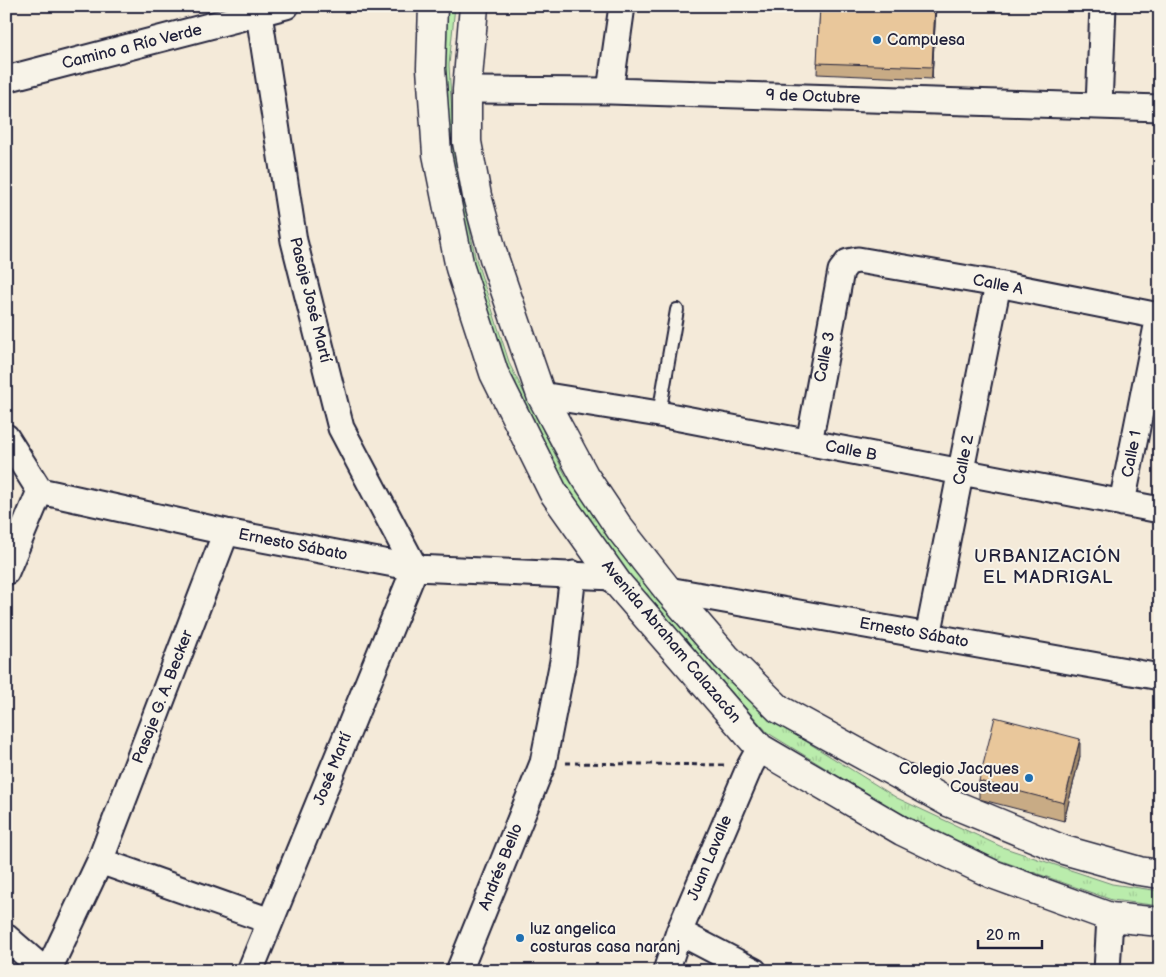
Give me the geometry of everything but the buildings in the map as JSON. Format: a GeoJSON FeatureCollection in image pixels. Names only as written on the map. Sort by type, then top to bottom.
{"type":"FeatureCollection","features":[{"type":"Feature","properties":{"kind":"main road","name":"Avenida Abraham Calazacón"},"geometry":{"type":"LineString","coordinates":[[433,6],[431,68],[436,154],[460,268],[494,373],[553,492],[613,576],[755,757],[992,874],[1110,917],[1160,922]]}},
{"type":"Feature","properties":{"kind":"main road","name":"Avenida Abraham Calazacón"},"geometry":{"type":"LineString","coordinates":[[474,6],[467,90],[467,142],[477,196],[494,258],[541,395],[584,475],[620,529],[668,590],[726,657],[779,709],[948,802],[1064,850],[1139,871],[1160,874]]}},
{"type":"Feature","properties":{"kind":"street","name":"Camino a Río Verde"},"geometry":{"type":"LineString","coordinates":[[6,79],[286,6]]}},
{"type":"Feature","properties":{"kind":"street"},"geometry":{"type":"LineString","coordinates":[[610,91],[622,6]]}},
{"type":"Feature","properties":{"kind":"street"},"geometry":{"type":"LineString","coordinates":[[1099,106],[1103,6]]}},
{"type":"Feature","properties":{"kind":"street","name":"Pasaje José Martí"},"geometry":{"type":"LineString","coordinates":[[259,14],[294,241],[341,428],[415,568]]}},
{"type":"Feature","properties":{"kind":"street","name":"9 de Octubre"},"geometry":{"type":"LineString","coordinates":[[467,90],[610,91],[1160,108]]}},
{"type":"Feature","properties":{"kind":"street","name":"Calle A"},"geometry":{"type":"LineString","coordinates":[[841,271],[848,262],[858,260],[998,284],[1159,316]]}},
{"type":"Feature","properties":{"kind":"street","name":"Calle 3"},"geometry":{"type":"LineString","coordinates":[[809,443],[841,271]]}},
{"type":"Feature","properties":{"kind":"street","name":"Calle 2"},"geometry":{"type":"LineString","coordinates":[[928,636],[998,284]]}},
{"type":"Feature","properties":{"kind":"street","name":"Calle 1"},"geometry":{"type":"LineString","coordinates":[[1122,503],[1159,316]]}},
{"type":"Feature","properties":{"kind":"street","name":"Calle B"},"geometry":{"type":"LineString","coordinates":[[541,395],[659,414],[1160,510]]}},
{"type":"Feature","properties":{"kind":"street"},"geometry":{"type":"LineString","coordinates":[[6,437],[40,490],[6,572]]}},
{"type":"Feature","properties":{"kind":"street","name":"Ernesto Sábato"},"geometry":{"type":"LineString","coordinates":[[40,490],[226,532],[415,568],[613,576]]}},
{"type":"Feature","properties":{"kind":"street","name":"Pasaje G. A. Becker"},"geometry":{"type":"LineString","coordinates":[[47,971],[100,861],[226,532]]}},
{"type":"Feature","properties":{"kind":"street","name":"José Martí"},"geometry":{"type":"LineString","coordinates":[[250,971],[415,568]]}},
{"type":"Feature","properties":{"kind":"street","name":"Andrés Bello"},"geometry":{"type":"LineString","coordinates":[[458,971],[543,763],[563,661],[573,574]]}},
{"type":"Feature","properties":{"kind":"street","name":"Ernesto Sábato"},"geometry":{"type":"LineString","coordinates":[[668,590],[1160,676]]}},
{"type":"Feature","properties":{"kind":"street","name":"Juan Lavalle"},"geometry":{"type":"LineString","coordinates":[[666,971],[679,932],[755,757]]}},
{"type":"Feature","properties":{"kind":"street"},"geometry":{"type":"LineString","coordinates":[[100,861],[270,921]]}},
{"type":"Feature","properties":{"kind":"street"},"geometry":{"type":"LineString","coordinates":[[1107,971],[1110,917]]}},
{"type":"Feature","properties":{"kind":"street"},"geometry":{"type":"LineString","coordinates":[[679,932],[754,971]]}},
{"type":"Feature","properties":{"kind":"street"},"geometry":{"type":"LineString","coordinates":[[6,937],[47,971]]}},
{"type":"Feature","properties":{"kind":"lane"},"geometry":{"type":"LineString","coordinates":[[659,414],[677,310]]}},
{"type":"Feature","properties":{"kind":"path"},"geometry":{"type":"LineString","coordinates":[[543,763],[755,757]]}},
{"type":"Feature","properties":{"kind":"green space"},"geometry":{"type":"Polygon","coordinates":[[[441,6],[455,6],[449,65],[454,150],[475,256],[510,365],[566,476],[627,555],[775,722],[897,798],[1002,847],[1112,884],[1160,891],[1160,906],[1112,900],[996,859],[892,809],[768,733],[617,564],[555,485],[497,369],[440,152],[441,6]]]}},
{"type":"Feature","properties":{"kind":"place","name":"Campuesa"},"geometry":{"type":"Point","coordinates":[877,40]}},
{"type":"Feature","properties":{"kind":"place","name":"Colegio Jacques Cousteau"},"geometry":{"type":"Point","coordinates":[1029,778]}},
{"type":"Feature","properties":{"kind":"place","name":"luz angelica costuras casa naranj"},"geometry":{"type":"Point","coordinates":[520,938]}},
{"type":"Feature","properties":{"kind":"district","name":"URBANIZACIÓN EL MADRIGAL"},"geometry":{"type":"Point","coordinates":[1048,566]}}]}
